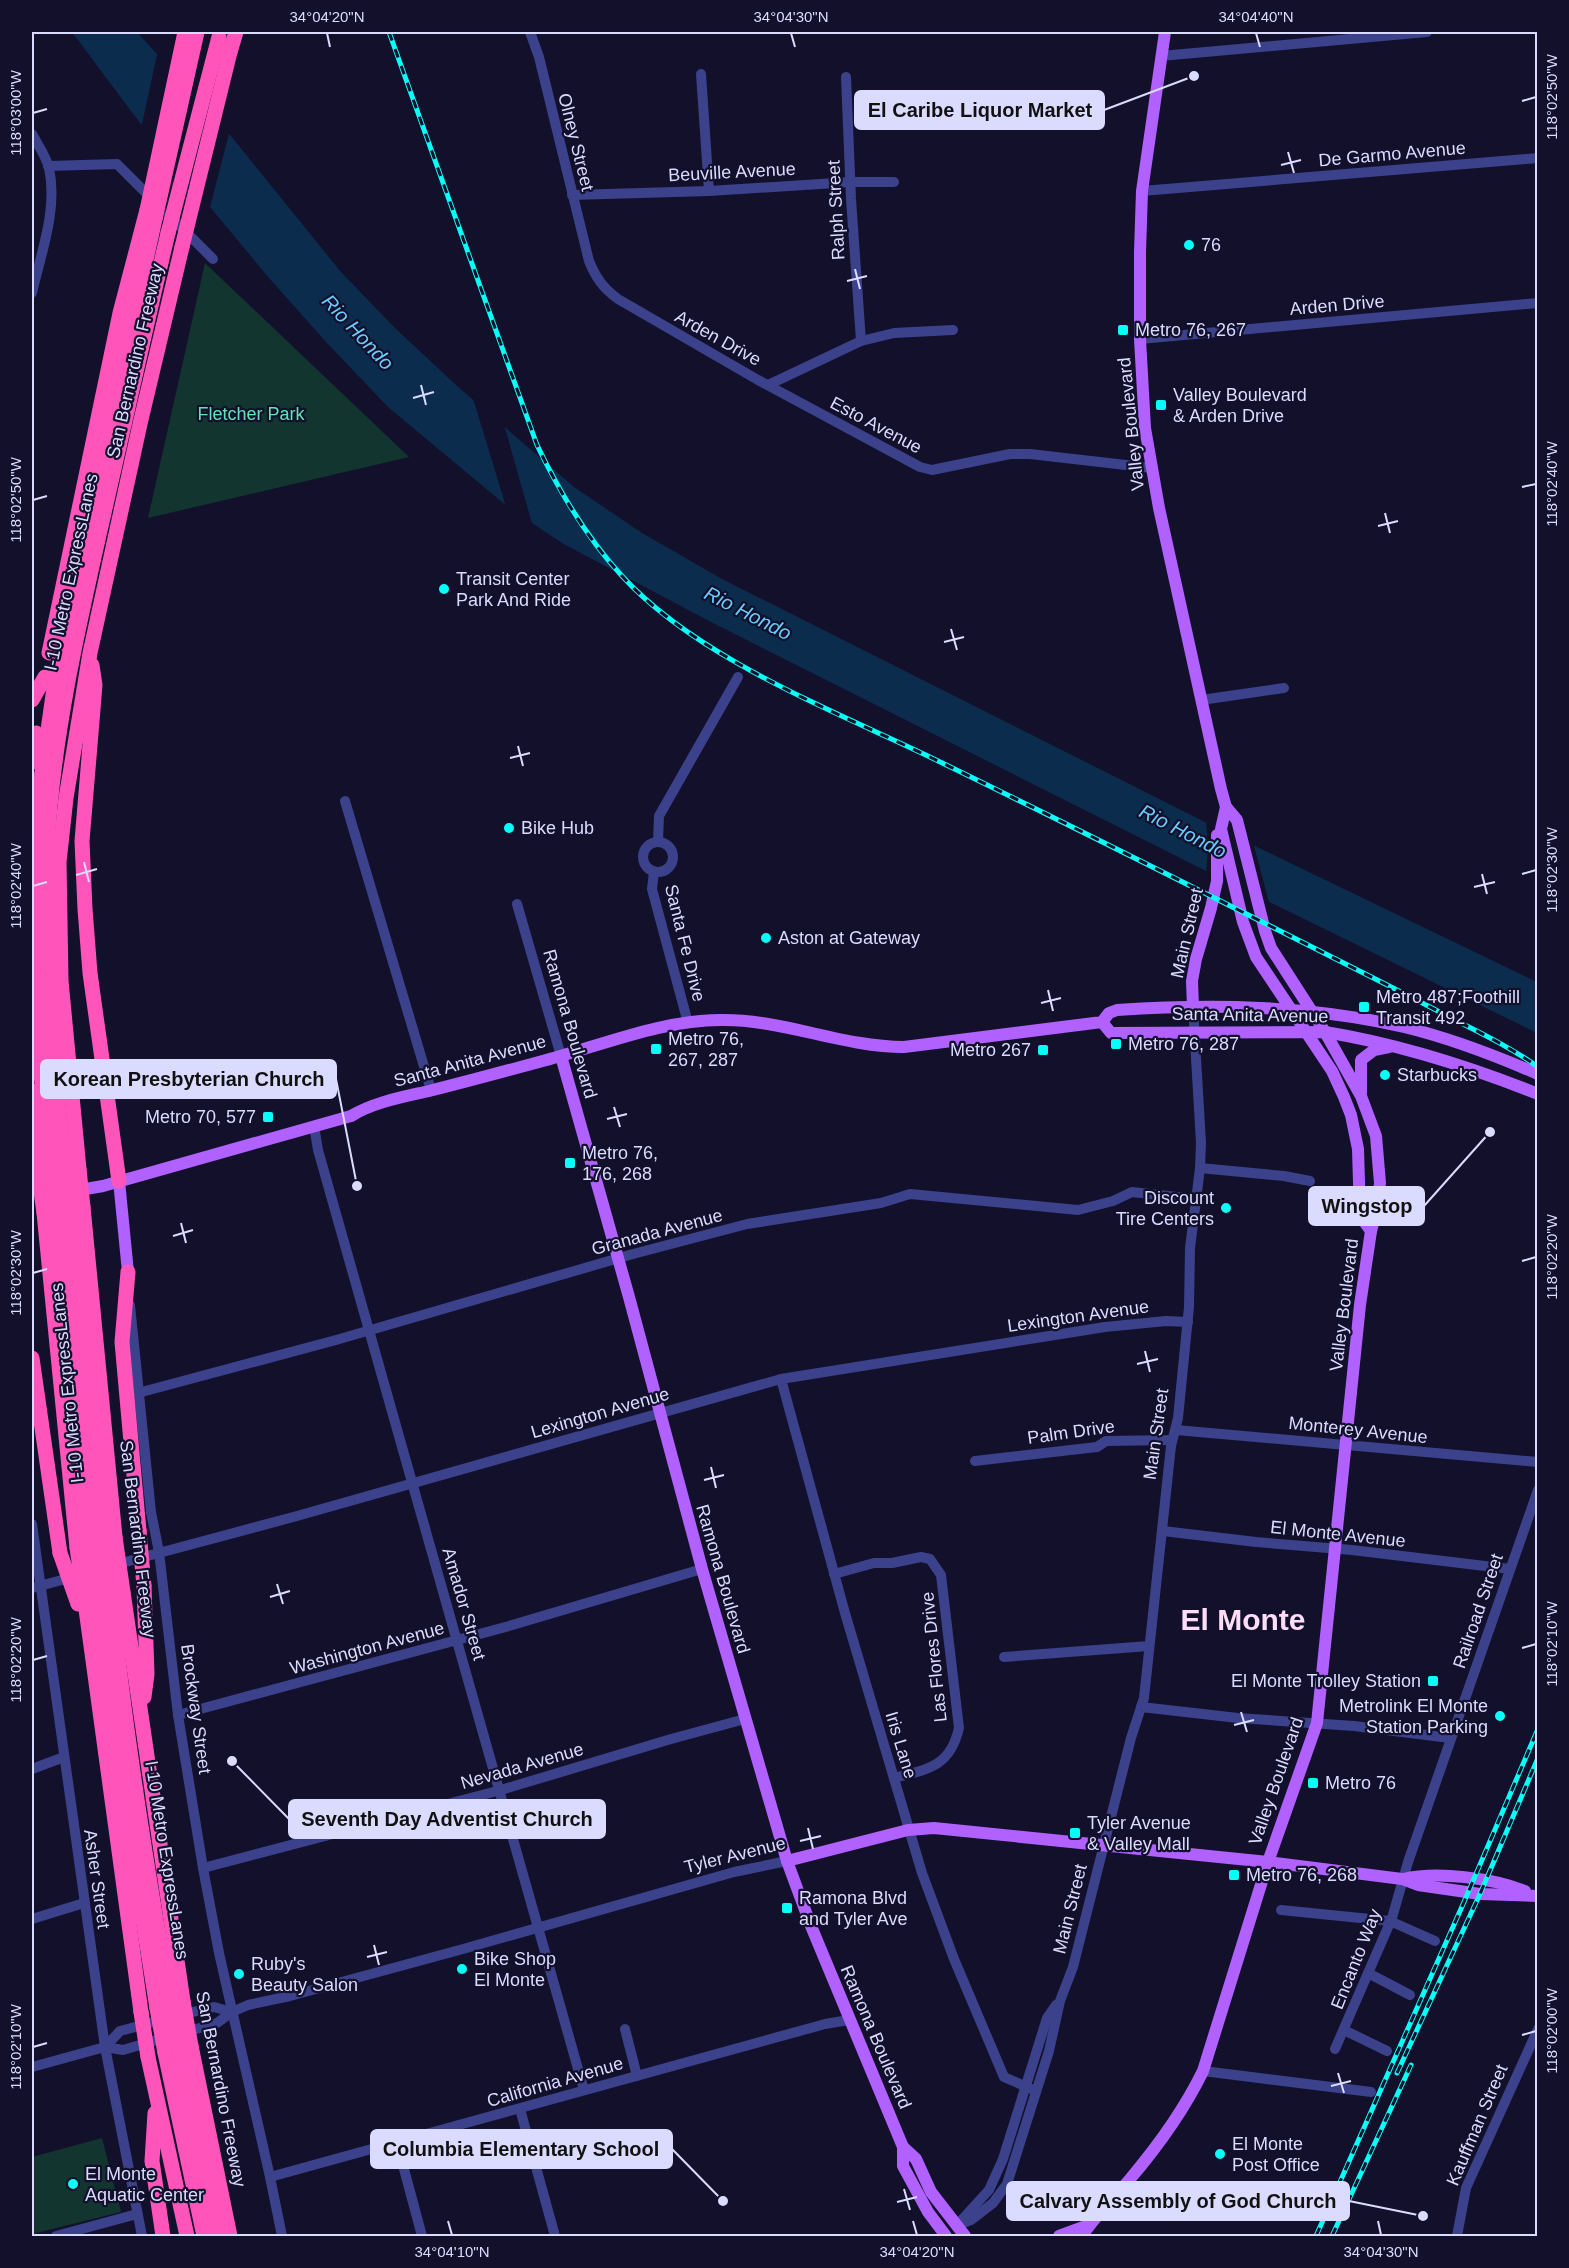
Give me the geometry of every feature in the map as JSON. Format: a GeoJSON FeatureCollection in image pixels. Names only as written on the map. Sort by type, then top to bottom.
{"type":"FeatureCollection","features":[{"type":"Feature","properties":{"kind":"highway","name":"San Bernardino Freeway"},"geometry":{"type":"LineString","coordinates":[[32,762],[45,677],[120,312],[151,215],[185,32]]}},
{"type":"Feature","properties":{"kind":"highway","name":"I-10 Metro ExpressLanes"},"geometry":{"type":"LineString","coordinates":[[59,1173],[41,1074],[33,968],[35,854],[39,793],[58,660],[151,215],[197,32]]}},
{"type":"Feature","properties":{"kind":"highway","name":"San Bernardino Freeway"},"geometry":{"type":"LineString","coordinates":[[187,2236],[148,2057],[141,2012],[97,1600],[97,1543],[59,1173],[61,981],[59,862],[66,798],[90,653],[182,247],[236,32]]}},
{"type":"Feature","properties":{"kind":"highway","name":"I-10 Metro ExpressLanes"},"geometry":{"type":"LineString","coordinates":[[59,1173],[46,939],[47,848],[55,759],[74,644],[168,233],[220,34]]}},
{"type":"Feature","properties":{"kind":"highway"},"geometry":{"type":"LineString","coordinates":[[161,263],[163,328]]}},
{"type":"Feature","properties":{"kind":"highway"},"geometry":{"type":"LineString","coordinates":[[90,653],[95,685],[82,841],[90,973],[118,1181]]}},
{"type":"Feature","properties":{"kind":"highway"},"geometry":{"type":"LineString","coordinates":[[32,700],[45,677]]}},
{"type":"Feature","properties":{"kind":"highway","name":"San Bernardino Freeway"},"geometry":{"type":"LineString","coordinates":[[32,1091],[59,1173],[97,1543],[97,1600],[142,1712],[170,2004],[178,2049],[230,2236]]}},
{"type":"Feature","properties":{"kind":"highway"},"geometry":{"type":"LineString","coordinates":[[128,1272],[122,1341],[144,1586],[147,1674],[142,1712]]}},
{"type":"Feature","properties":{"kind":"highway"},"geometry":{"type":"LineString","coordinates":[[32,1358],[60,1553],[97,1600]]}},
{"type":"Feature","properties":{"kind":"highway","name":"I-10 Metro ExpressLanes"},"geometry":{"type":"LineString","coordinates":[[97,1600],[131,1844],[170,2004],[217,2236]]}},
{"type":"Feature","properties":{"kind":"highway","name":"I-10 Metro ExpressLanes"},"geometry":{"type":"LineString","coordinates":[[178,2049],[204,2236]]}},
{"type":"Feature","properties":{"kind":"highway"},"geometry":{"type":"LineString","coordinates":[[156,2095],[152,2161],[163,2236]]}},
{"type":"Feature","properties":{"kind":"main road","name":"Valley Boulevard"},"geometry":{"type":"LineString","coordinates":[[1165,32],[1142,191],[1140,339],[1145,428],[1161,518],[1226,807],[1221,829],[1243,922],[1256,957],[1332,1071],[1351,1115],[1358,1149],[1360,1216],[1371,1230]]}},
{"type":"Feature","properties":{"kind":"main road","name":"Valley Boulevard"},"geometry":{"type":"LineString","coordinates":[[1082,2236],[1168,2130],[1188,2101],[1203,2071],[1268,1862],[1317,1723],[1360,1305],[1371,1230],[1378,1203],[1380,1167],[1376,1136],[1361,1096],[1325,1032],[1271,948],[1237,820],[1226,807]]}},
{"type":"Feature","properties":{"kind":"main road","name":"Main Street"},"geometry":{"type":"LineString","coordinates":[[1193,1006],[1192,981],[1217,881],[1216,838],[1221,829]]}},
{"type":"Feature","properties":{"kind":"main road","name":"Santa Anita Avenue"},"geometry":{"type":"LineString","coordinates":[[32,1198],[103,1186],[351,1116],[365,1108],[396,1098],[688,1023],[740,1020],[871,1045],[904,1047],[1102,1022],[1109,1013],[1117,1010],[1193,1006],[1290,1010],[1404,1027],[1483,1051],[1538,1074]]}},
{"type":"Feature","properties":{"kind":"main road","name":"Santa Anita Avenue"},"geometry":{"type":"LineString","coordinates":[[1102,1022],[1111,1033],[1325,1032],[1395,1046],[1451,1061],[1538,1094]]}},
{"type":"Feature","properties":{"kind":"main road"},"geometry":{"type":"LineString","coordinates":[[1361,1096],[1361,1060],[1374,1050],[1395,1046]]}},
{"type":"Feature","properties":{"kind":"main road"},"geometry":{"type":"LineString","coordinates":[[1451,1061],[1454,1055],[1459,1053],[1483,1051]]}},
{"type":"Feature","properties":{"kind":"main road","name":"Ramona Boulevard"},"geometry":{"type":"LineString","coordinates":[[561,1056],[702,1569],[787,1861],[849,2020],[903,2147],[903,2166],[928,2212],[946,2236]]}},
{"type":"Feature","properties":{"kind":"main road","name":"Brockway Street"},"geometry":{"type":"LineString","coordinates":[[118,1181],[128,1272]]}},
{"type":"Feature","properties":{"kind":"main road","name":"Tyler Avenue"},"geometry":{"type":"LineString","coordinates":[[787,1861],[908,1830],[934,1828],[1268,1862],[1402,1879],[1418,1885],[1480,1893],[1535,1896]]}},
{"type":"Feature","properties":{"kind":"main road","name":"Ramona Boulevard"},"geometry":{"type":"LineString","coordinates":[[903,2147],[916,2159],[931,2192],[965,2236]]}},
{"type":"Feature","properties":{"kind":"main road","name":"Valley Boulevard"},"geometry":{"type":"LineString","coordinates":[[1059,2236],[1089,2225]]}},
{"type":"Feature","properties":{"kind":"street","name":"Olney Street"},"geometry":{"type":"LineString","coordinates":[[530,32],[589,261]]}},
{"type":"Feature","properties":{"kind":"street"},"geometry":{"type":"LineString","coordinates":[[1161,56],[1427,32]]}},
{"type":"Feature","properties":{"kind":"street"},"geometry":{"type":"LineString","coordinates":[[702,75],[709,191]]}},
{"type":"Feature","properties":{"kind":"street","name":"Ralph Street"},"geometry":{"type":"LineString","coordinates":[[846,78],[861,341]]}},
{"type":"Feature","properties":{"kind":"street"},"geometry":{"type":"LineString","coordinates":[[32,134],[48,166],[52,188],[51,208],[32,293]]}},
{"type":"Feature","properties":{"kind":"street","name":"De Garmo Avenue"},"geometry":{"type":"LineString","coordinates":[[1142,191],[1538,158]]}},
{"type":"Feature","properties":{"kind":"street"},"geometry":{"type":"LineString","coordinates":[[48,166],[117,164],[213,259]]}},
{"type":"Feature","properties":{"kind":"street","name":"Beuville Avenue"},"geometry":{"type":"LineString","coordinates":[[572,195],[894,182]]}},
{"type":"Feature","properties":{"kind":"street","name":"Arden Drive"},"geometry":{"type":"LineString","coordinates":[[589,261],[595,278],[618,299],[768,385],[861,341],[894,333],[953,330]]}},
{"type":"Feature","properties":{"kind":"street","name":"Arden Drive"},"geometry":{"type":"LineString","coordinates":[[1140,339],[1538,303]]}},
{"type":"Feature","properties":{"kind":"street","name":"Esto Avenue"},"geometry":{"type":"LineString","coordinates":[[768,385],[909,462],[932,470],[1010,454],[1030,454],[1152,468]]}},
{"type":"Feature","properties":{"kind":"street"},"geometry":{"type":"LineString","coordinates":[[658,841],[657,823],[660,816],[738,677]]}},
{"type":"Feature","properties":{"kind":"street"},"geometry":{"type":"LineString","coordinates":[[1201,700],[1284,688]]}},
{"type":"Feature","properties":{"kind":"street"},"geometry":{"type":"LineString","coordinates":[[345,801],[431,1090]]}},
{"type":"Feature","properties":{"kind":"street"},"geometry":{"type":"LineString","coordinates":[[658,841],[671,847],[674,861],[668,869],[654,872],[646,866],[644,852],[649,844],[658,841]]}},
{"type":"Feature","properties":{"kind":"street","name":"Santa Fe Drive"},"geometry":{"type":"LineString","coordinates":[[654,872],[652,889],[688,1023]]}},
{"type":"Feature","properties":{"kind":"street","name":"Ramona Boulevard"},"geometry":{"type":"LineString","coordinates":[[517,904],[561,1056]]}},
{"type":"Feature","properties":{"kind":"street","name":"Main Street"},"geometry":{"type":"LineString","coordinates":[[957,2225],[970,2220],[993,2203],[1007,2184],[1049,2051],[1060,2001],[1076,1958],[1131,1738],[1141,1707],[1148,1668],[1188,1322],[1190,1248],[1200,1168],[1201,1143],[1193,1006]]}},
{"type":"Feature","properties":{"kind":"street","name":"Amador Street"},"geometry":{"type":"LineString","coordinates":[[314,1126],[318,1150],[585,2090]]}},
{"type":"Feature","properties":{"kind":"street"},"geometry":{"type":"LineString","coordinates":[[1200,1168],[1284,1176],[1310,1181]]}},
{"type":"Feature","properties":{"kind":"street","name":"Granada Avenue"},"geometry":{"type":"LineString","coordinates":[[138,1393],[369,1331],[747,1224],[881,1203],[910,1194],[1078,1210],[1113,1201],[1132,1192],[1195,1199]]}},
{"type":"Feature","properties":{"kind":"street","name":"Brockway Street"},"geometry":{"type":"LineString","coordinates":[[128,1272],[150,1512],[159,1552],[178,1715],[203,1868],[232,2012],[282,2236]]}},
{"type":"Feature","properties":{"kind":"street","name":"Lexington Avenue"},"geometry":{"type":"LineString","coordinates":[[35,1587],[414,1484],[781,1379],[1106,1327],[1166,1321],[1188,1322]]}},
{"type":"Feature","properties":{"kind":"street","name":"Iris Lane"},"geometry":{"type":"LineString","coordinates":[[781,1379],[834,1574],[908,1830],[954,1959],[1004,2077],[1036,2091]]}},
{"type":"Feature","properties":{"kind":"street","name":"Monterey Avenue"},"geometry":{"type":"LineString","coordinates":[[1174,1435],[1346,1444],[1445,1456],[1538,1462]]}},
{"type":"Feature","properties":{"kind":"street","name":"Palm Drive"},"geometry":{"type":"LineString","coordinates":[[975,1461],[1097,1447],[1106,1441],[1174,1435]]}},
{"type":"Feature","properties":{"kind":"street","name":"Railroad Street"},"geometry":{"type":"LineString","coordinates":[[1402,1879],[1538,1490]]}},
{"type":"Feature","properties":{"kind":"street","name":"Asher Street"},"geometry":{"type":"LineString","coordinates":[[32,1524],[35,1587],[64,1757],[105,2047],[142,2236]]}},
{"type":"Feature","properties":{"kind":"street","name":"El Monte Avenue"},"geometry":{"type":"LineString","coordinates":[[1163,1531],[1510,1569]]}},
{"type":"Feature","properties":{"kind":"street","name":"Las Flores Drive"},"geometry":{"type":"LineString","coordinates":[[834,1574],[874,1563],[892,1563],[921,1557],[930,1559],[941,1575],[958,1711],[957,1735],[950,1752],[941,1762],[930,1769],[894,1778]]}},
{"type":"Feature","properties":{"kind":"street","name":"Washington Avenue"},"geometry":{"type":"LineString","coordinates":[[178,1715],[457,1640],[702,1569]]}},
{"type":"Feature","properties":{"kind":"street"},"geometry":{"type":"LineString","coordinates":[[1004,1657],[1149,1646]]}},
{"type":"Feature","properties":{"kind":"street"},"geometry":{"type":"LineString","coordinates":[[1141,1707],[1450,1738]]}},
{"type":"Feature","properties":{"kind":"street","name":"Nevada Avenue"},"geometry":{"type":"LineString","coordinates":[[203,1868],[501,1790],[745,1719]]}},
{"type":"Feature","properties":{"kind":"street"},"geometry":{"type":"LineString","coordinates":[[32,1770],[64,1757]]}},
{"type":"Feature","properties":{"kind":"street","name":"Tyler Avenue"},"geometry":{"type":"LineString","coordinates":[[32,2067],[105,2047],[123,2050],[217,2023],[232,2012],[248,2006],[726,1874],[787,1861]]}},
{"type":"Feature","properties":{"kind":"street","name":"Encanto Way"},"geometry":{"type":"LineString","coordinates":[[1335,2049],[1390,1921],[1402,1879]]}},
{"type":"Feature","properties":{"kind":"street"},"geometry":{"type":"LineString","coordinates":[[32,1919],[84,1903]]}},
{"type":"Feature","properties":{"kind":"street"},"geometry":{"type":"LineString","coordinates":[[1281,1910],[1390,1921],[1435,1941]]}},
{"type":"Feature","properties":{"kind":"street"},"geometry":{"type":"LineString","coordinates":[[1368,1973],[1410,1995]]}},
{"type":"Feature","properties":{"kind":"street","name":"Main Street"},"geometry":{"type":"LineString","coordinates":[[957,2225],[989,2190],[1003,2159],[1047,2018],[1060,2001]]}},
{"type":"Feature","properties":{"kind":"street","name":"Tyler Avenue"},"geometry":{"type":"LineString","coordinates":[[105,2047],[120,2031],[214,2007],[232,2012]]}},
{"type":"Feature","properties":{"kind":"street","name":"California Avenue"},"geometry":{"type":"LineString","coordinates":[[270,2177],[825,2024],[849,2020]]}},
{"type":"Feature","properties":{"kind":"street"},"geometry":{"type":"LineString","coordinates":[[625,2029],[637,2076]]}},
{"type":"Feature","properties":{"kind":"street","name":"Kauffman Street"},"geometry":{"type":"LineString","coordinates":[[1457,2236],[1466,2188],[1538,2029]]}},
{"type":"Feature","properties":{"kind":"street"},"geometry":{"type":"LineString","coordinates":[[1344,2030],[1387,2051]]}},
{"type":"Feature","properties":{"kind":"street"},"geometry":{"type":"LineString","coordinates":[[1203,2071],[1371,2092]]}},
{"type":"Feature","properties":{"kind":"street"},"geometry":{"type":"LineString","coordinates":[[520,2109],[555,2236]]}},
{"type":"Feature","properties":{"kind":"street"},"geometry":{"type":"LineString","coordinates":[[396,2143],[422,2236]]}},
{"type":"Feature","properties":{"kind":"street"},"geometry":{"type":"LineString","coordinates":[[56,2236],[137,2214]]}},
{"type":"Feature","properties":{"kind":"green space","name":"Fletcher Park"},"geometry":{"type":"Polygon","coordinates":[[[205,263],[409,457],[148,518],[205,263]]]}},
{"type":"Feature","properties":{"kind":"green space","name":"El Monte Aquatic Center"},"geometry":{"type":"Polygon","coordinates":[[[102,2138],[121,2212],[32,2234],[32,2157],[102,2138]]]}},
{"type":"Feature","properties":{"kind":"water","name":"Rio Hondo"},"geometry":{"type":"Polygon","coordinates":[[[72,32],[137,32],[231,136],[341,272],[395,328],[456,385],[574,487],[642,533],[722,579],[1205,822],[1537,982],[1537,1033],[1204,870],[709,621],[562,543],[508,507],[388,407],[327,343],[269,278],[137,119],[72,32]]]}},
{"type":"Feature","properties":{"kind":"pier"},"geometry":{"type":"Polygon","coordinates":[[[158,50],[230,130],[209,211],[141,129],[158,50]]]}},
{"type":"Feature","properties":{"kind":"pier"},"geometry":{"type":"Polygon","coordinates":[[[472,395],[503,421],[533,527],[507,510],[472,395]]]}},
{"type":"Feature","properties":{"kind":"pier"},"geometry":{"type":"Polygon","coordinates":[[[1206,819],[1253,842],[1270,906],[1206,875],[1208,850],[1206,819]]]}},
{"type":"Feature","properties":{"kind":"railway"},"geometry":{"type":"LineString","coordinates":[[389,32],[537,445],[585,530],[622,576],[653,605],[688,632],[768,680],[932,758],[1223,902],[1483,1034],[1538,1067]]}},
{"type":"Feature","properties":{"kind":"railway"},"geometry":{"type":"LineString","coordinates":[[1316,2236],[1538,1729]]}},
{"type":"Feature","properties":{"kind":"railway"},"geometry":{"type":"LineString","coordinates":[[1397,2073],[1480,1894],[1538,1758]]}},
{"type":"Feature","properties":{"kind":"railway"},"geometry":{"type":"LineString","coordinates":[[1332,2236],[1411,2065]]}},
{"type":"Feature","properties":{"kind":"place","name":"El Caribe Liquor Market"},"geometry":{"type":"Point","coordinates":[1194,76]}},
{"type":"Feature","properties":{"kind":"place","name":"76"},"geometry":{"type":"Point","coordinates":[1189,245]}},
{"type":"Feature","properties":{"kind":"place","name":"Metro 76, 267"},"geometry":{"type":"Point","coordinates":[1123,330]}},
{"type":"Feature","properties":{"kind":"place","name":"Valley Boulevard & Arden Drive"},"geometry":{"type":"Point","coordinates":[1161,405]}},
{"type":"Feature","properties":{"kind":"place","name":"Transit Center Park And Ride"},"geometry":{"type":"Point","coordinates":[444,589]}},
{"type":"Feature","properties":{"kind":"place","name":"Bike Hub"},"geometry":{"type":"Point","coordinates":[509,828]}},
{"type":"Feature","properties":{"kind":"place","name":"Aston at Gateway"},"geometry":{"type":"Point","coordinates":[766,938]}},
{"type":"Feature","properties":{"kind":"place","name":"Metro 487;Foothill Transit 492"},"geometry":{"type":"Point","coordinates":[1364,1007]}},
{"type":"Feature","properties":{"kind":"place","name":"Metro 76, 287"},"geometry":{"type":"Point","coordinates":[1116,1044]}},
{"type":"Feature","properties":{"kind":"place","name":"Metro 76, 267, 287"},"geometry":{"type":"Point","coordinates":[656,1049]}},
{"type":"Feature","properties":{"kind":"place","name":"Metro 267"},"geometry":{"type":"Point","coordinates":[1043,1050]}},
{"type":"Feature","properties":{"kind":"place","name":"Starbucks"},"geometry":{"type":"Point","coordinates":[1385,1075]}},
{"type":"Feature","properties":{"kind":"place","name":"Metro 70, 577"},"geometry":{"type":"Point","coordinates":[268,1117]}},
{"type":"Feature","properties":{"kind":"place","name":"Wingstop"},"geometry":{"type":"Point","coordinates":[1490,1132]}},
{"type":"Feature","properties":{"kind":"place","name":"Metro 76, 176, 268"},"geometry":{"type":"Point","coordinates":[570,1163]}},
{"type":"Feature","properties":{"kind":"place","name":"Korean Presbyterian Church"},"geometry":{"type":"Point","coordinates":[357,1186]}},
{"type":"Feature","properties":{"kind":"place","name":"Discount Tire Centers"},"geometry":{"type":"Point","coordinates":[1226,1208]}},
{"type":"Feature","properties":{"kind":"place","name":"El Monte Trolley Station"},"geometry":{"type":"Point","coordinates":[1433,1681]}},
{"type":"Feature","properties":{"kind":"place","name":"Metrolink El Monte Station Parking"},"geometry":{"type":"Point","coordinates":[1500,1716]}},
{"type":"Feature","properties":{"kind":"place","name":"Seventh Day Adventist Church"},"geometry":{"type":"Point","coordinates":[232,1761]}},
{"type":"Feature","properties":{"kind":"place","name":"Metro 76"},"geometry":{"type":"Point","coordinates":[1313,1783]}},
{"type":"Feature","properties":{"kind":"place","name":"Tyler Avenue & Valley Mall"},"geometry":{"type":"Point","coordinates":[1075,1833]}},
{"type":"Feature","properties":{"kind":"place","name":"Metro 76, 268"},"geometry":{"type":"Point","coordinates":[1234,1875]}},
{"type":"Feature","properties":{"kind":"place","name":"Ramona Blvd and Tyler Ave"},"geometry":{"type":"Point","coordinates":[787,1908]}},
{"type":"Feature","properties":{"kind":"place","name":"Bike Shop El Monte"},"geometry":{"type":"Point","coordinates":[462,1969]}},
{"type":"Feature","properties":{"kind":"place","name":"Ruby's Beauty Salon"},"geometry":{"type":"Point","coordinates":[239,1974]}},
{"type":"Feature","properties":{"kind":"place","name":"El Monte Post Office"},"geometry":{"type":"Point","coordinates":[1220,2154]}},
{"type":"Feature","properties":{"kind":"place","name":"El Monte Aquatic Center"},"geometry":{"type":"Point","coordinates":[73,2184]}},
{"type":"Feature","properties":{"kind":"place","name":"Columbia Elementary School"},"geometry":{"type":"Point","coordinates":[723,2201]}},
{"type":"Feature","properties":{"kind":"place","name":"Calvary Assembly of God Church"},"geometry":{"type":"Point","coordinates":[1423,2216]}},
{"type":"Feature","properties":{"kind":"district","name":"El Monte"},"geometry":{"type":"Point","coordinates":[1243,1620]}}]}
